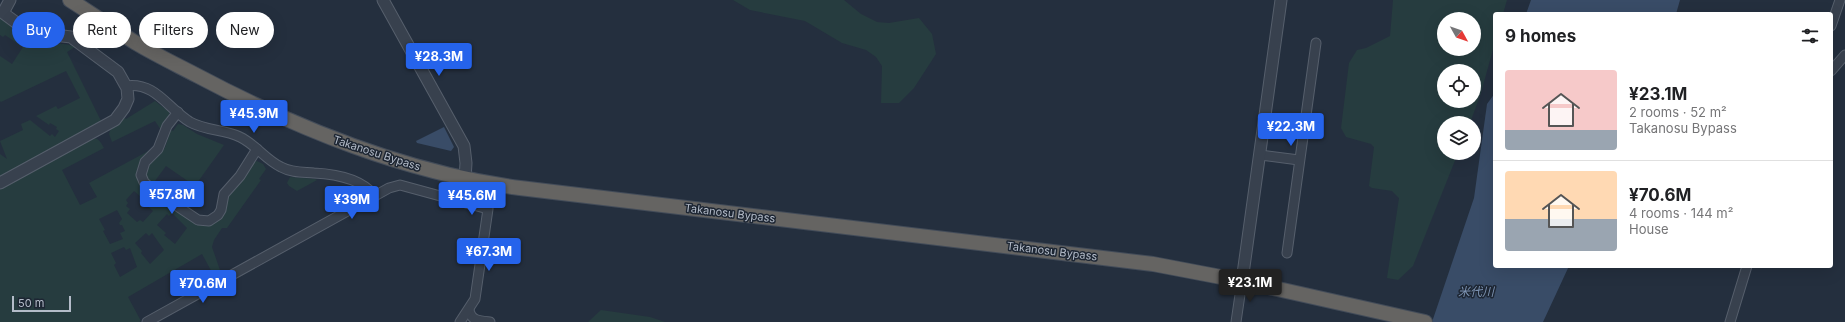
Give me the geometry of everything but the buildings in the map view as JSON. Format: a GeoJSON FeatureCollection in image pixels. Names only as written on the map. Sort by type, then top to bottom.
{"type":"FeatureCollection","features":[{"type":"Feature","properties":{"kind":"highway","name":"Takanosu Bypass"},"geometry":{"type":"LineString","coordinates":[[70,0],[138,44],[233,95],[300,126],[393,160],[465,179],[520,188],[1153,264],[1242,281],[1425,322]]}},
{"type":"Feature","properties":{"kind":"street"},"geometry":{"type":"LineString","coordinates":[[0,182],[115,120],[124,108],[128,99],[126,86],[118,72],[71,37],[29,32],[3,13],[10,0]]}},
{"type":"Feature","properties":{"kind":"street"},"geometry":{"type":"LineString","coordinates":[[383,0],[464,146],[466,162],[465,179],[460,202]]}},
{"type":"Feature","properties":{"kind":"street"},"geometry":{"type":"LineString","coordinates":[[1236,322],[1281,0]]}},
{"type":"Feature","properties":{"kind":"street"},"geometry":{"type":"LineString","coordinates":[[1833,20],[1840,0]]}},
{"type":"Feature","properties":{"kind":"street"},"geometry":{"type":"LineString","coordinates":[[1287,253],[1316,43]]}},
{"type":"Feature","properties":{"kind":"street"},"geometry":{"type":"LineString","coordinates":[[1833,69],[1845,55]]}},
{"type":"Feature","properties":{"kind":"street"},"geometry":{"type":"LineString","coordinates":[[126,86],[136,85],[146,87],[190,122],[208,130],[227,132],[240,137],[282,168],[293,172],[326,173],[352,180],[364,185],[375,196]]}},
{"type":"Feature","properties":{"kind":"street"},"geometry":{"type":"LineString","coordinates":[[178,112],[167,126],[158,149],[145,162],[141,175],[144,182],[153,190],[198,220],[209,221],[218,215],[221,210],[224,194],[240,176],[257,149]]}},
{"type":"Feature","properties":{"kind":"street"},"geometry":{"type":"LineString","coordinates":[[1260,155],[1300,160]]}},
{"type":"Feature","properties":{"kind":"street"},"geometry":{"type":"LineString","coordinates":[[147,322],[389,188],[400,185],[488,209],[475,299],[460,322]]}},
{"type":"Feature","properties":{"kind":"street"},"geometry":{"type":"LineString","coordinates":[[1730,322],[1746,268]]}},
{"type":"Feature","properties":{"kind":"street"},"geometry":{"type":"LineString","coordinates":[[469,310],[470,315],[475,320],[490,322]]}},
{"type":"Feature","properties":{"kind":"green space"},"geometry":{"type":"Polygon","coordinates":[[[733,0],[844,0],[861,14],[877,22],[889,23],[919,18],[932,34],[936,54],[914,88],[899,103],[881,103],[882,66],[876,57],[866,50],[842,43],[805,21],[750,10],[733,0]]]}},
{"type":"Feature","properties":{"kind":"green space"},"geometry":{"type":"Polygon","coordinates":[[[1393,0],[1507,0],[1504,12],[1493,12],[1493,49],[1481,93],[1481,64],[1437,64],[1437,108],[1476,108],[1473,116],[1437,116],[1437,160],[1455,160],[1413,266],[1398,280],[1387,278],[1399,198],[1392,191],[1372,188],[1369,186],[1374,147],[1371,144],[1346,137],[1341,128],[1349,63],[1357,50],[1366,48],[1390,36],[1393,0]]]}},
{"type":"Feature","properties":{"kind":"green space"},"geometry":{"type":"Polygon","coordinates":[[[0,15],[12,25],[12,40],[5,35],[3,37],[0,35],[0,15]]]}},
{"type":"Feature","properties":{"kind":"green space"},"geometry":{"type":"Polygon","coordinates":[[[65,45],[73,46],[73,48],[67,52],[102,123],[0,178],[0,154],[7,159],[0,141],[23,130],[21,124],[30,120],[50,136],[52,134],[55,137],[59,131],[56,129],[57,127],[50,123],[49,125],[36,116],[56,106],[58,109],[80,98],[66,71],[1,102],[0,56],[12,64],[22,48],[65,48],[65,45]]]}},
{"type":"Feature","properties":{"kind":"green space"},"geometry":{"type":"Polygon","coordinates":[[[155,101],[169,112],[169,118],[161,130],[155,121],[112,142],[109,134],[111,128],[122,116],[126,119],[155,101]]]}},
{"type":"Feature","properties":{"kind":"green space"},"geometry":{"type":"Polygon","coordinates":[[[178,124],[183,125],[197,134],[224,145],[195,186],[166,166],[152,185],[147,178],[145,169],[147,165],[163,151],[171,130],[173,131],[178,124]]]}},
{"type":"Feature","properties":{"kind":"green space"},"geometry":{"type":"Polygon","coordinates":[[[91,138],[98,139],[104,148],[62,170],[80,205],[97,197],[89,183],[152,149],[140,163],[137,174],[191,220],[202,225],[209,225],[221,217],[226,209],[229,193],[247,173],[254,162],[257,161],[263,164],[266,169],[259,179],[261,180],[227,228],[222,228],[214,240],[212,247],[222,276],[199,290],[196,286],[214,276],[202,254],[128,297],[141,321],[139,322],[0,322],[0,186],[91,138]],[[134,191],[126,200],[128,203],[126,206],[130,209],[127,213],[137,222],[140,220],[143,222],[153,211],[134,191]],[[117,210],[99,219],[110,244],[123,239],[120,233],[125,231],[119,223],[122,219],[117,210]],[[172,213],[169,216],[167,214],[157,225],[166,233],[164,235],[175,244],[187,228],[172,213]],[[146,233],[135,243],[142,251],[141,253],[150,264],[164,250],[152,233],[149,236],[146,233]],[[124,247],[111,253],[116,263],[114,265],[120,277],[137,267],[130,248],[126,250],[124,247]]]}},
{"type":"Feature","properties":{"kind":"green space"},"geometry":{"type":"Polygon","coordinates":[[[290,177],[317,180],[297,191],[287,183],[290,177]]]}},
{"type":"Feature","properties":{"kind":"green space"},"geometry":{"type":"Polygon","coordinates":[[[601,310],[650,317],[665,322],[588,322],[601,310]]]}},
{"type":"Feature","properties":{"kind":"water"},"geometry":{"type":"Polygon","coordinates":[[[1531,0],[1680,0],[1677,12],[1527,12],[1531,0]]]}},
{"type":"Feature","properties":{"kind":"water","name":"米代川"},"geometry":{"type":"Polygon","coordinates":[[[1493,96],[1493,268],[1568,268],[1543,322],[1432,322],[1474,198],[1479,160],[1481,160],[1481,147],[1487,104],[1493,96]]]}},
{"type":"Feature","properties":{"kind":"water"},"geometry":{"type":"Polygon","coordinates":[[[444,127],[454,147],[451,151],[417,143],[416,141],[444,127]]]}}]}
